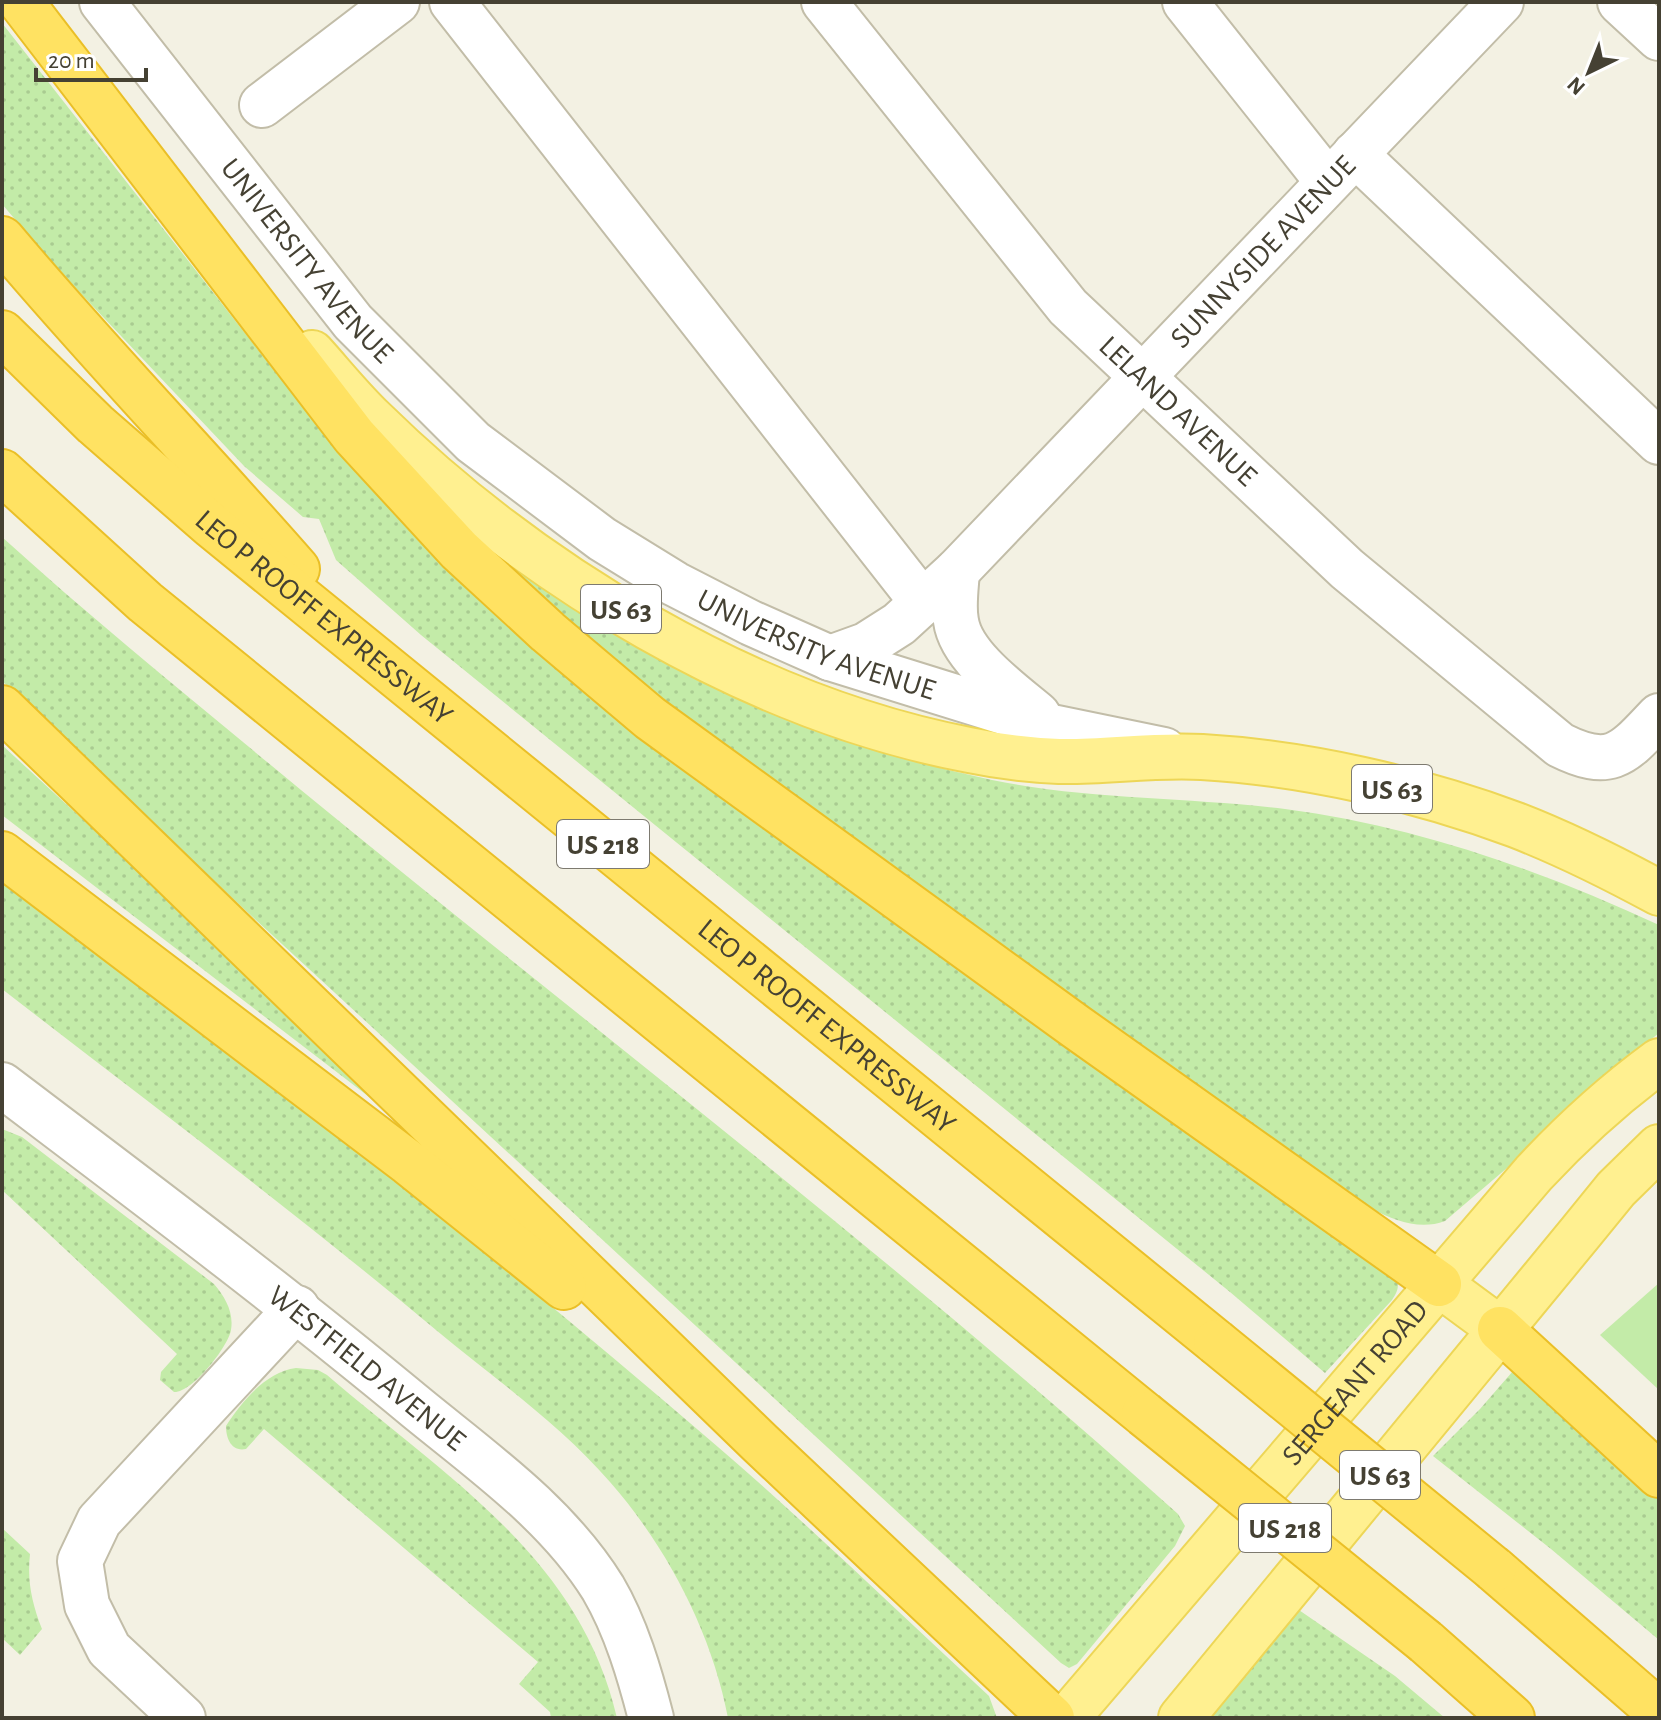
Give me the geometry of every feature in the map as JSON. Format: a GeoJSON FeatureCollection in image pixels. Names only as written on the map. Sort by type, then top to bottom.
{"type":"FeatureCollection","features":[{"type":"Feature","properties":{"kind":"highway","name":"US 63"},"geometry":{"type":"LineString","coordinates":[[21,2],[174,200]]}},
{"type":"Feature","properties":{"kind":"highway"},"geometry":{"type":"LineString","coordinates":[[174,200],[354,436],[459,550],[548,632],[650,718],[1075,1026],[1439,1284]]}},
{"type":"Feature","properties":{"kind":"highway"},"geometry":{"type":"LineString","coordinates":[[2,239],[377,661]]}},
{"type":"Feature","properties":{"kind":"highway","name":"LEO P ROOFF EXPRESSWAY"},"geometry":{"type":"LineString","coordinates":[[2,333],[95,424],[177,496],[1494,1569],[1659,1712]]}},
{"type":"Feature","properties":{"kind":"highway","name":"US 218"},"geometry":{"type":"LineString","coordinates":[[2,472],[157,612],[1426,1642],[1512,1718]]}},
{"type":"Feature","properties":{"kind":"highway"},"geometry":{"type":"LineString","coordinates":[[2,708],[760,1443],[1052,1718]]}},
{"type":"Feature","properties":{"kind":"highway"},"geometry":{"type":"LineString","coordinates":[[2,854],[409,1163],[760,1443]]}},
{"type":"Feature","properties":{"kind":"highway"},"geometry":{"type":"LineString","coordinates":[[1500,1329],[1659,1475]]}},
{"type":"Feature","properties":{"kind":"main road","name":"US 63"},"geometry":{"type":"LineString","coordinates":[[174,200],[371,418],[433,475],[499,528],[579,585],[658,631],[731,669],[803,701],[883,729],[971,751],[1058,761],[1200,757]]}},
{"type":"Feature","properties":{"kind":"main road","name":"UNIVERSITY AVENUE"},"geometry":{"type":"LineString","coordinates":[[1200,757],[1315,772],[1450,804],[1517,826],[1659,893]]}},
{"type":"Feature","properties":{"kind":"main road","name":"SERGEANT ROAD"},"geometry":{"type":"LineString","coordinates":[[1067,1718],[1567,1137],[1659,1061]]}},
{"type":"Feature","properties":{"kind":"main road","name":"US 63"},"geometry":{"type":"LineString","coordinates":[[1181,1718],[1616,1189],[1659,1147]]}},
{"type":"Feature","properties":{"kind":"main road"},"geometry":{"type":"LineString","coordinates":[[1581,1232],[1659,1192]]}},
{"type":"Feature","properties":{"kind":"main road"},"geometry":{"type":"LineString","coordinates":[[1439,1284],[1500,1329]]}},
{"type":"Feature","properties":{"kind":"street","name":"UNIVERSITY AVENUE"},"geometry":{"type":"LineString","coordinates":[[102,2],[353,322],[473,442],[602,539],[751,623],[830,658],[1052,727],[1200,757]]}},
{"type":"Feature","properties":{"kind":"street"},"geometry":{"type":"LineString","coordinates":[[262,105],[397,2]]}},
{"type":"Feature","properties":{"kind":"street"},"geometry":{"type":"LineString","coordinates":[[452,2],[923,603]]}},
{"type":"Feature","properties":{"kind":"street","name":"LELAND AVENUE"},"geometry":{"type":"LineString","coordinates":[[824,2],[1068,307],[1347,569],[1560,745],[1592,757],[1607,757],[1625,751],[1659,716]]}},
{"type":"Feature","properties":{"kind":"street"},"geometry":{"type":"LineString","coordinates":[[1185,2],[1342,168],[1659,442]]}},
{"type":"Feature","properties":{"kind":"street","name":"SUNNYSIDE AVENUE"},"geometry":{"type":"LineString","coordinates":[[830,658],[866,645],[899,624],[957,571],[1501,2]]}},
{"type":"Feature","properties":{"kind":"street"},"geometry":{"type":"LineString","coordinates":[[1620,2],[1659,38]]}},
{"type":"Feature","properties":{"kind":"street"},"geometry":{"type":"LineString","coordinates":[[957,571],[956,623],[967,647],[989,673],[1052,727]]}},
{"type":"Feature","properties":{"kind":"street","name":"WESTFIELD AVENUE"},"geometry":{"type":"LineString","coordinates":[[2,1085],[297,1308],[529,1500],[568,1542],[603,1589],[628,1644],[651,1718]]}},
{"type":"Feature","properties":{"kind":"street"},"geometry":{"type":"LineString","coordinates":[[183,1718],[109,1649],[87,1605],[80,1561],[99,1521],[297,1308]]}},
{"type":"Feature","properties":{"kind":"green space"},"geometry":{"type":"Polygon","coordinates":[[[2,23],[284,383],[375,487],[1396,1278],[1398,1284],[1392,1300],[1325,1373],[1230,1292],[421,635],[336,560],[319,519],[303,517],[244,466],[52,263],[2,204],[2,23]]]}},
{"type":"Feature","properties":{"kind":"green space"},"geometry":{"type":"Polygon","coordinates":[[[2,537],[301,790],[963,1327],[1178,1514],[1185,1526],[1175,1546],[1077,1664],[1069,1668],[1061,1663],[243,908],[2,681],[2,537]]]}},
{"type":"Feature","properties":{"kind":"green space"},"geometry":{"type":"Polygon","coordinates":[[[508,561],[649,649],[731,695],[803,726],[878,751],[1028,786],[1101,795],[1248,805],[1334,817],[1430,839],[1569,886],[1659,925],[1659,1033],[1575,1100],[1521,1156],[1445,1221],[1429,1225],[1397,1220],[1323,1178],[650,694],[505,565],[508,561]]]}},
{"type":"Feature","properties":{"kind":"green space"},"geometry":{"type":"Polygon","coordinates":[[[2,745],[245,969],[394,1116],[2,815],[2,745]]]}},
{"type":"Feature","properties":{"kind":"green space"},"geometry":{"type":"Polygon","coordinates":[[[2,875],[364,1155],[631,1373],[787,1508],[989,1696],[997,1718],[728,1718],[711,1654],[684,1592],[631,1507],[591,1461],[526,1403],[329,1243],[2,989],[2,875]]]}},
{"type":"Feature","properties":{"kind":"green space"},"geometry":{"type":"Polygon","coordinates":[[[2,1129],[22,1137],[218,1289],[230,1311],[231,1330],[216,1357],[190,1385],[174,1392],[160,1380],[161,1372],[177,1354],[2,1190],[2,1129]]]}},
{"type":"Feature","properties":{"kind":"green space"},"geometry":{"type":"Polygon","coordinates":[[[1659,1283],[1659,1390],[1600,1335],[1659,1283]]]}},
{"type":"Feature","properties":{"kind":"green space"},"geometry":{"type":"Polygon","coordinates":[[[296,1368],[318,1370],[327,1375],[460,1485],[540,1565],[573,1611],[599,1661],[617,1718],[551,1718],[550,1712],[519,1684],[538,1662],[264,1429],[246,1449],[233,1446],[228,1439],[226,1426],[239,1407],[275,1375],[296,1368]]]}},
{"type":"Feature","properties":{"kind":"green space"},"geometry":{"type":"Polygon","coordinates":[[[1513,1371],[1659,1499],[1659,1640],[1433,1456],[1513,1371]]]}},
{"type":"Feature","properties":{"kind":"green space"},"geometry":{"type":"Polygon","coordinates":[[[2,1528],[30,1554],[31,1592],[42,1629],[20,1655],[2,1638],[2,1528]]]}},
{"type":"Feature","properties":{"kind":"green space"},"geometry":{"type":"Polygon","coordinates":[[[1296,1608],[1395,1676],[1445,1718],[1206,1718],[1296,1608]]]}}]}
